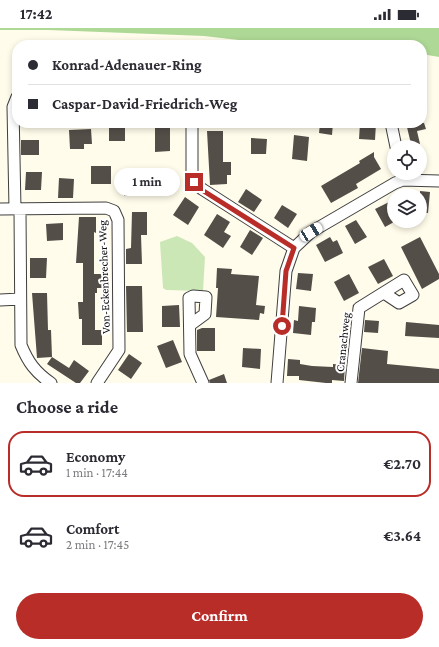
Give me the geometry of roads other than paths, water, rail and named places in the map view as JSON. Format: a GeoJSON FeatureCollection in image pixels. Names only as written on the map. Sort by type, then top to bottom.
{"type":"FeatureCollection","features":[{"type":"Feature","properties":{"kind":"street"},"geometry":{"type":"LineString","coordinates":[[14,128],[22,344],[28,361],[39,375],[50,383]]}},
{"type":"Feature","properties":{"kind":"street"},"geometry":{"type":"LineString","coordinates":[[192,128],[192,171],[194,182],[202,190],[294,248]]}},
{"type":"Feature","properties":{"kind":"street"},"geometry":{"type":"LineString","coordinates":[[392,128],[395,140]]}},
{"type":"Feature","properties":{"kind":"street"},"geometry":{"type":"LineString","coordinates":[[427,179],[439,181]]}},
{"type":"Feature","properties":{"kind":"street"},"geometry":{"type":"LineString","coordinates":[[277,383],[286,271],[294,248],[311,232],[397,180]]}},
{"type":"Feature","properties":{"kind":"street","name":"Von-Eckenbrecher-Weg"},"geometry":{"type":"LineString","coordinates":[[17,209],[106,208],[114,211],[118,220],[119,350],[97,383]]}},
{"type":"Feature","properties":{"kind":"street"},"geometry":{"type":"LineString","coordinates":[[0,209],[17,209]]}},
{"type":"Feature","properties":{"kind":"street","name":"Cranachweg"},"geometry":{"type":"LineString","coordinates":[[351,383],[359,308],[384,293]]}},
{"type":"Feature","properties":{"kind":"street"},"geometry":{"type":"LineString","coordinates":[[0,300],[20,299]]}},
{"type":"Feature","properties":{"kind":"street"},"geometry":{"type":"LineString","coordinates":[[190,325],[190,354],[203,383]]}}]}
